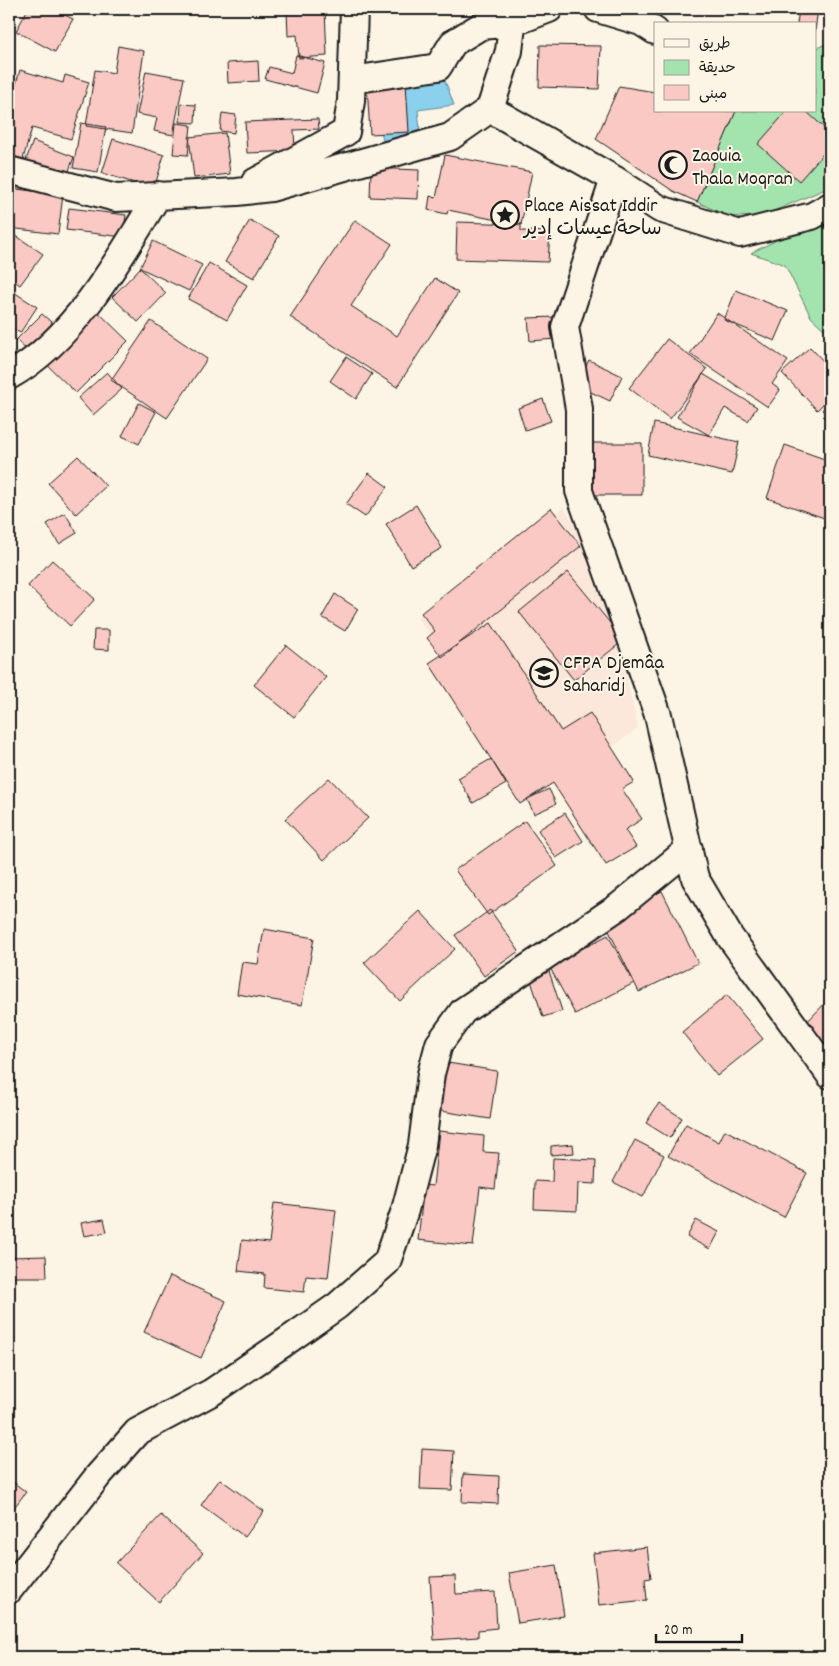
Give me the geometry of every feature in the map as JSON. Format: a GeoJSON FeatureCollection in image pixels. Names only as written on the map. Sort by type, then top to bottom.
{"type":"FeatureCollection","features":[{"type":"Feature","properties":{"kind":"street"},"geometry":{"type":"LineString","coordinates":[[237,192],[346,132],[352,75],[354,9]]}},
{"type":"Feature","properties":{"kind":"street"},"geometry":{"type":"LineString","coordinates":[[352,75],[438,67],[453,43],[481,26],[513,16],[549,9]]}},
{"type":"Feature","properties":{"kind":"street"},"geometry":{"type":"LineString","coordinates":[[598,9],[641,22],[654,30]]}},
{"type":"Feature","properties":{"kind":"street"},"geometry":{"type":"LineString","coordinates":[[9,170],[116,198],[237,192],[271,188],[450,137],[490,109],[509,51],[513,16]]}},
{"type":"Feature","properties":{"kind":"street"},"geometry":{"type":"LineString","coordinates":[[490,109],[614,179],[660,209],[740,234],[812,216],[830,206]]}},
{"type":"Feature","properties":{"kind":"street"},"geometry":{"type":"LineString","coordinates":[[614,179],[565,328],[580,409],[579,491],[658,715],[695,878],[730,937],[830,1075]]}},
{"type":"Feature","properties":{"kind":"street"},"geometry":{"type":"LineString","coordinates":[[9,376],[29,365],[68,326],[103,281],[158,195]]}},
{"type":"Feature","properties":{"kind":"street"},"geometry":{"type":"LineString","coordinates":[[9,1590],[98,1476],[137,1432],[212,1392],[284,1343],[337,1306],[386,1262],[405,1210],[422,1145],[431,1074],[439,1044],[463,1011],[618,907],[689,849]]}},
{"type":"Feature","properties":{"kind":"shaded area","name":"CFPA Djemâa Saharidj"},"geometry":{"type":"Polygon","coordinates":[[[563,507],[599,559],[638,728],[557,788],[417,619],[563,507]]]}},
{"type":"Feature","properties":{"kind":"green space"},"geometry":{"type":"Polygon","coordinates":[[[830,42],[830,187],[762,216],[730,217],[697,202],[736,112],[816,112],[816,49],[830,42]]]}},
{"type":"Feature","properties":{"kind":"green space"},"geometry":{"type":"Polygon","coordinates":[[[830,213],[830,335],[811,317],[785,265],[751,253],[830,213]]]}},
{"type":"Feature","properties":{"kind":"water"},"geometry":{"type":"Polygon","coordinates":[[[443,75],[454,105],[418,110],[420,130],[383,141],[374,89],[443,75]]]}},
{"type":"Feature","properties":{"kind":"building"},"geometry":{"type":"Polygon","coordinates":[[[28,9],[53,9],[73,19],[55,52],[16,31],[28,9]]]}},
{"type":"Feature","properties":{"kind":"building"},"geometry":{"type":"Polygon","coordinates":[[[635,9],[662,9],[659,22],[656,22],[635,9]]]}},
{"type":"Feature","properties":{"kind":"building"},"geometry":{"type":"Polygon","coordinates":[[[799,9],[818,9],[816,24],[816,22],[797,22],[799,9]]]}},
{"type":"Feature","properties":{"kind":"building"},"geometry":{"type":"Polygon","coordinates":[[[325,10],[327,56],[299,58],[297,35],[288,36],[287,11],[325,10]]]}},
{"type":"Feature","properties":{"kind":"building"},"geometry":{"type":"Polygon","coordinates":[[[540,45],[601,46],[599,89],[539,87],[540,45]]]}},
{"type":"Feature","properties":{"kind":"building"},"geometry":{"type":"Polygon","coordinates":[[[118,46],[144,51],[132,133],[86,126],[95,70],[114,73],[118,46]]]}},
{"type":"Feature","properties":{"kind":"building"},"geometry":{"type":"Polygon","coordinates":[[[296,55],[325,63],[317,93],[265,79],[269,67],[292,73],[296,55]]]}},
{"type":"Feature","properties":{"kind":"building"},"geometry":{"type":"Polygon","coordinates":[[[258,61],[259,81],[228,83],[227,63],[258,61]]]}},
{"type":"Feature","properties":{"kind":"building"},"geometry":{"type":"Polygon","coordinates":[[[20,70],[63,83],[65,75],[89,82],[71,139],[32,128],[23,159],[9,155],[9,108],[20,70]]]}},
{"type":"Feature","properties":{"kind":"building"},"geometry":{"type":"Polygon","coordinates":[[[146,71],[184,78],[173,135],[154,131],[157,118],[137,114],[146,71]]]}},
{"type":"Feature","properties":{"kind":"building"},"geometry":{"type":"Polygon","coordinates":[[[406,83],[409,132],[370,134],[367,85],[406,83]]]}},
{"type":"Feature","properties":{"kind":"building","name":"Zaouia Thala Moqran"},"geometry":{"type":"Polygon","coordinates":[[[619,86],[654,92],[654,112],[736,112],[697,202],[673,191],[596,139],[619,86]]]}},
{"type":"Feature","properties":{"kind":"building"},"geometry":{"type":"Polygon","coordinates":[[[181,104],[196,105],[195,123],[180,122],[181,104]]]}},
{"type":"Feature","properties":{"kind":"building"},"geometry":{"type":"Polygon","coordinates":[[[786,112],[807,112],[830,133],[830,146],[799,181],[758,144],[786,112]]]}},
{"type":"Feature","properties":{"kind":"building"},"geometry":{"type":"Polygon","coordinates":[[[222,113],[236,115],[234,133],[220,131],[222,113]]]}},
{"type":"Feature","properties":{"kind":"building"},"geometry":{"type":"Polygon","coordinates":[[[318,119],[319,129],[294,130],[295,151],[247,153],[245,122],[318,119]]]}},
{"type":"Feature","properties":{"kind":"building"},"geometry":{"type":"Polygon","coordinates":[[[81,123],[106,127],[98,172],[73,168],[81,123]]]}},
{"type":"Feature","properties":{"kind":"building"},"geometry":{"type":"Polygon","coordinates":[[[176,123],[191,125],[188,155],[173,154],[176,123]]]}},
{"type":"Feature","properties":{"kind":"building"},"geometry":{"type":"Polygon","coordinates":[[[225,133],[230,174],[194,178],[189,137],[225,133]]]}},
{"type":"Feature","properties":{"kind":"building"},"geometry":{"type":"Polygon","coordinates":[[[113,139],[164,155],[154,189],[102,173],[113,139]]]}},
{"type":"Feature","properties":{"kind":"building"},"geometry":{"type":"Polygon","coordinates":[[[33,141],[74,157],[67,176],[26,160],[33,141]]]}},
{"type":"Feature","properties":{"kind":"building"},"geometry":{"type":"Polygon","coordinates":[[[445,155],[532,172],[521,225],[448,210],[447,214],[428,210],[430,196],[436,198],[445,155]]]}},
{"type":"Feature","properties":{"kind":"building"},"geometry":{"type":"Polygon","coordinates":[[[371,168],[419,170],[418,199],[370,197],[371,168]]]}},
{"type":"Feature","properties":{"kind":"building"},"geometry":{"type":"Polygon","coordinates":[[[9,188],[63,195],[58,234],[9,228],[9,188]]]}},
{"type":"Feature","properties":{"kind":"building"},"geometry":{"type":"Polygon","coordinates":[[[69,208],[126,215],[123,237],[66,230],[69,208]]]}},
{"type":"Feature","properties":{"kind":"building"},"geometry":{"type":"Polygon","coordinates":[[[250,220],[279,236],[254,278],[225,262],[250,220]]]}},
{"type":"Feature","properties":{"kind":"building"},"geometry":{"type":"Polygon","coordinates":[[[355,220],[392,244],[351,306],[397,336],[435,278],[458,293],[397,387],[290,317],[355,220]]]}},
{"type":"Feature","properties":{"kind":"building"},"geometry":{"type":"Polygon","coordinates":[[[457,222],[521,224],[521,231],[550,232],[548,262],[456,259],[457,222]]]}},
{"type":"Feature","properties":{"kind":"building"},"geometry":{"type":"Polygon","coordinates":[[[9,231],[43,254],[20,285],[9,277],[9,231]]]}},
{"type":"Feature","properties":{"kind":"building"},"geometry":{"type":"Polygon","coordinates":[[[153,241],[202,265],[189,291],[140,268],[153,241]]]}},
{"type":"Feature","properties":{"kind":"building"},"geometry":{"type":"Polygon","coordinates":[[[209,263],[247,285],[227,320],[188,299],[209,263]]]}},
{"type":"Feature","properties":{"kind":"building"},"geometry":{"type":"Polygon","coordinates":[[[140,268],[166,293],[138,322],[112,297],[140,268]]]}},
{"type":"Feature","properties":{"kind":"building"},"geometry":{"type":"Polygon","coordinates":[[[9,289],[37,307],[20,333],[9,326],[9,289]]]}},
{"type":"Feature","properties":{"kind":"building"},"geometry":{"type":"Polygon","coordinates":[[[736,290],[788,311],[775,341],[724,320],[736,290]]]}},
{"type":"Feature","properties":{"kind":"building"},"geometry":{"type":"Polygon","coordinates":[[[93,307],[128,341],[76,393],[41,359],[93,307]]]}},
{"type":"Feature","properties":{"kind":"building"},"geometry":{"type":"Polygon","coordinates":[[[717,313],[788,361],[772,384],[780,390],[768,407],[690,354],[717,313]]]}},
{"type":"Feature","properties":{"kind":"building"},"geometry":{"type":"Polygon","coordinates":[[[42,314],[58,328],[32,355],[16,340],[42,314]]]}},
{"type":"Feature","properties":{"kind":"building"},"geometry":{"type":"Polygon","coordinates":[[[555,317],[556,339],[530,341],[528,318],[555,317]]]}},
{"type":"Feature","properties":{"kind":"building"},"geometry":{"type":"Polygon","coordinates":[[[151,321],[207,359],[167,418],[111,380],[151,321]]]}},
{"type":"Feature","properties":{"kind":"building"},"geometry":{"type":"Polygon","coordinates":[[[667,339],[707,369],[670,419],[629,388],[667,339]]]}},
{"type":"Feature","properties":{"kind":"building"},"geometry":{"type":"Polygon","coordinates":[[[9,344],[15,359],[9,361],[9,344]]]}},
{"type":"Feature","properties":{"kind":"building"},"geometry":{"type":"Polygon","coordinates":[[[810,347],[830,368],[830,397],[817,410],[782,373],[810,347]]]}},
{"type":"Feature","properties":{"kind":"building"},"geometry":{"type":"Polygon","coordinates":[[[346,357],[372,374],[356,399],[330,381],[346,357]]]}},
{"type":"Feature","properties":{"kind":"building"},"geometry":{"type":"Polygon","coordinates":[[[589,360],[622,376],[610,401],[576,385],[589,360]]]}},
{"type":"Feature","properties":{"kind":"building"},"geometry":{"type":"Polygon","coordinates":[[[107,372],[122,389],[93,415],[78,398],[107,372]]]}},
{"type":"Feature","properties":{"kind":"building"},"geometry":{"type":"Polygon","coordinates":[[[703,374],[757,407],[748,421],[725,408],[709,435],[677,417],[703,374]]]}},
{"type":"Feature","properties":{"kind":"building"},"geometry":{"type":"Polygon","coordinates":[[[543,399],[551,421],[525,430],[518,408],[543,399]]]}},
{"type":"Feature","properties":{"kind":"building"},"geometry":{"type":"Polygon","coordinates":[[[830,401],[830,418],[822,410],[830,401]]]}},
{"type":"Feature","properties":{"kind":"building"},"geometry":{"type":"Polygon","coordinates":[[[139,403],[156,412],[139,444],[122,436],[139,403]]]}},
{"type":"Feature","properties":{"kind":"building"},"geometry":{"type":"Polygon","coordinates":[[[654,423],[739,442],[732,474],[648,455],[654,423]]]}},
{"type":"Feature","properties":{"kind":"building"},"geometry":{"type":"Polygon","coordinates":[[[589,443],[642,443],[642,495],[589,495],[589,443]]]}},
{"type":"Feature","properties":{"kind":"building"},"geometry":{"type":"Polygon","coordinates":[[[785,445],[830,461],[830,520],[767,498],[785,445]]]}},
{"type":"Feature","properties":{"kind":"building"},"geometry":{"type":"Polygon","coordinates":[[[78,456],[106,486],[76,514],[48,483],[78,456]]]}},
{"type":"Feature","properties":{"kind":"building"},"geometry":{"type":"Polygon","coordinates":[[[369,473],[388,487],[365,517],[346,504],[369,473]]]}},
{"type":"Feature","properties":{"kind":"building"},"geometry":{"type":"Polygon","coordinates":[[[416,505],[442,548],[411,566],[386,524],[416,505]]]}},
{"type":"Feature","properties":{"kind":"building"},"geometry":{"type":"Polygon","coordinates":[[[551,508],[581,546],[442,657],[427,638],[435,631],[421,613],[551,508]]]}},
{"type":"Feature","properties":{"kind":"building"},"geometry":{"type":"Polygon","coordinates":[[[65,513],[77,533],[59,544],[47,524],[65,513]]]}},
{"type":"Feature","properties":{"kind":"building"},"geometry":{"type":"Polygon","coordinates":[[[52,560],[95,599],[70,626],[28,586],[52,560]]]}},
{"type":"Feature","properties":{"kind":"building"},"geometry":{"type":"Polygon","coordinates":[[[568,572],[624,640],[574,680],[519,612],[568,572]]]}},
{"type":"Feature","properties":{"kind":"building"},"geometry":{"type":"Polygon","coordinates":[[[335,594],[358,609],[345,631],[322,617],[335,594]]]}},
{"type":"Feature","properties":{"kind":"building"},"geometry":{"type":"Polygon","coordinates":[[[491,623],[561,731],[590,713],[634,782],[622,789],[642,819],[625,830],[636,847],[606,865],[553,783],[520,804],[429,663],[491,623]]]}},
{"type":"Feature","properties":{"kind":"building"},"geometry":{"type":"Polygon","coordinates":[[[94,630],[109,630],[109,650],[93,649],[94,630]]]}},
{"type":"Feature","properties":{"kind":"building"},"geometry":{"type":"Polygon","coordinates":[[[286,645],[326,677],[294,717],[254,685],[286,645]]]}},
{"type":"Feature","properties":{"kind":"building"},"geometry":{"type":"Polygon","coordinates":[[[491,759],[506,784],[473,803],[458,778],[491,759]]]}},
{"type":"Feature","properties":{"kind":"building"},"geometry":{"type":"Polygon","coordinates":[[[329,778],[368,818],[324,860],[285,819],[329,778]]]}},
{"type":"Feature","properties":{"kind":"building"},"geometry":{"type":"Polygon","coordinates":[[[549,789],[556,804],[534,814],[527,799],[549,789]]]}},
{"type":"Feature","properties":{"kind":"building"},"geometry":{"type":"Polygon","coordinates":[[[565,813],[583,841],[556,858],[538,830],[565,813]]]}},
{"type":"Feature","properties":{"kind":"building"},"geometry":{"type":"Polygon","coordinates":[[[525,821],[557,866],[488,915],[455,870],[525,821]]]}},
{"type":"Feature","properties":{"kind":"building"},"geometry":{"type":"Polygon","coordinates":[[[662,891],[698,963],[639,992],[603,919],[662,891]]]}},
{"type":"Feature","properties":{"kind":"building"},"geometry":{"type":"Polygon","coordinates":[[[490,910],[519,951],[484,976],[455,935],[490,910]]]}},
{"type":"Feature","properties":{"kind":"building"},"geometry":{"type":"Polygon","coordinates":[[[420,911],[455,949],[400,1001],[364,963],[420,911]]]}},
{"type":"Feature","properties":{"kind":"building"},"geometry":{"type":"Polygon","coordinates":[[[264,929],[314,938],[302,1005],[237,994],[242,962],[258,964],[264,929]]]}},
{"type":"Feature","properties":{"kind":"building"},"geometry":{"type":"Polygon","coordinates":[[[608,935],[634,983],[575,1014],[549,966],[608,935]]]}},
{"type":"Feature","properties":{"kind":"building"},"geometry":{"type":"Polygon","coordinates":[[[548,968],[562,1011],[543,1017],[529,975],[548,968]]]}},
{"type":"Feature","properties":{"kind":"building"},"geometry":{"type":"Polygon","coordinates":[[[727,995],[763,1039],[717,1076],[682,1032],[727,995]]]}},
{"type":"Feature","properties":{"kind":"building"},"geometry":{"type":"Polygon","coordinates":[[[830,998],[830,1057],[801,1028],[830,998]]]}},
{"type":"Feature","properties":{"kind":"building"},"geometry":{"type":"Polygon","coordinates":[[[442,1062],[497,1071],[490,1119],[435,1110],[442,1062]]]}},
{"type":"Feature","properties":{"kind":"building"},"geometry":{"type":"Polygon","coordinates":[[[659,1103],[682,1118],[670,1138],[646,1123],[659,1103]]]}},
{"type":"Feature","properties":{"kind":"building"},"geometry":{"type":"Polygon","coordinates":[[[686,1124],[719,1142],[725,1130],[807,1173],[784,1217],[668,1156],[686,1124]]]}},
{"type":"Feature","properties":{"kind":"building"},"geometry":{"type":"Polygon","coordinates":[[[439,1131],[484,1136],[483,1152],[499,1153],[495,1189],[480,1187],[473,1246],[418,1240],[424,1185],[433,1186],[439,1131]]]}},
{"type":"Feature","properties":{"kind":"building"},"geometry":{"type":"Polygon","coordinates":[[[635,1140],[664,1155],[643,1197],[613,1182],[635,1140]]]}},
{"type":"Feature","properties":{"kind":"building"},"geometry":{"type":"Polygon","coordinates":[[[573,1144],[574,1153],[551,1155],[551,1146],[573,1144]]]}},
{"type":"Feature","properties":{"kind":"building"},"geometry":{"type":"Polygon","coordinates":[[[553,1158],[596,1160],[595,1184],[578,1183],[577,1211],[534,1209],[535,1181],[552,1182],[553,1158]]]}},
{"type":"Feature","properties":{"kind":"building"},"geometry":{"type":"Polygon","coordinates":[[[274,1203],[336,1210],[328,1278],[306,1276],[304,1292],[264,1288],[265,1274],[238,1271],[242,1240],[269,1243],[274,1203]]]}},
{"type":"Feature","properties":{"kind":"building"},"geometry":{"type":"Polygon","coordinates":[[[104,1219],[107,1232],[84,1236],[81,1223],[104,1219]]]}},
{"type":"Feature","properties":{"kind":"building"},"geometry":{"type":"Polygon","coordinates":[[[696,1220],[719,1232],[710,1249],[687,1237],[696,1220]]]}},
{"type":"Feature","properties":{"kind":"building"},"geometry":{"type":"Polygon","coordinates":[[[46,1256],[47,1277],[9,1277],[9,1257],[46,1256]]]}},
{"type":"Feature","properties":{"kind":"building"},"geometry":{"type":"Polygon","coordinates":[[[170,1276],[226,1301],[201,1358],[144,1332],[170,1276]]]}},
{"type":"Feature","properties":{"kind":"building"},"geometry":{"type":"Polygon","coordinates":[[[422,1449],[454,1451],[452,1490],[420,1489],[422,1449]]]}},
{"type":"Feature","properties":{"kind":"building"},"geometry":{"type":"Polygon","coordinates":[[[463,1474],[499,1476],[498,1504],[462,1502],[463,1474]]]}},
{"type":"Feature","properties":{"kind":"building"},"geometry":{"type":"Polygon","coordinates":[[[9,1479],[26,1492],[9,1514],[9,1479]]]}},
{"type":"Feature","properties":{"kind":"building"},"geometry":{"type":"Polygon","coordinates":[[[220,1479],[264,1511],[245,1537],[201,1505],[220,1479]]]}},
{"type":"Feature","properties":{"kind":"building"},"geometry":{"type":"Polygon","coordinates":[[[161,1515],[203,1553],[159,1602],[116,1563],[161,1515]]]}},
{"type":"Feature","properties":{"kind":"building"},"geometry":{"type":"Polygon","coordinates":[[[647,1547],[651,1578],[645,1579],[647,1600],[599,1605],[593,1553],[647,1547]]]}},
{"type":"Feature","properties":{"kind":"building"},"geometry":{"type":"Polygon","coordinates":[[[556,1565],[564,1616],[518,1623],[509,1573],[556,1565]]]}},
{"type":"Feature","properties":{"kind":"building"},"geometry":{"type":"Polygon","coordinates":[[[455,1576],[456,1594],[495,1592],[497,1628],[478,1630],[478,1637],[434,1640],[430,1577],[455,1576]]]}},
{"type":"Feature","properties":{"kind":"place","name":"Zaouia Thala Moqran"},"geometry":{"type":"Point","coordinates":[673,165]}},
{"type":"Feature","properties":{"kind":"place","name":"Place Aissat Iddir ساحة عيسات إدير"},"geometry":{"type":"Point","coordinates":[505,215]}},
{"type":"Feature","properties":{"kind":"place","name":"CFPA Djemâa Saharidj"},"geometry":{"type":"Point","coordinates":[544,673]}}]}
